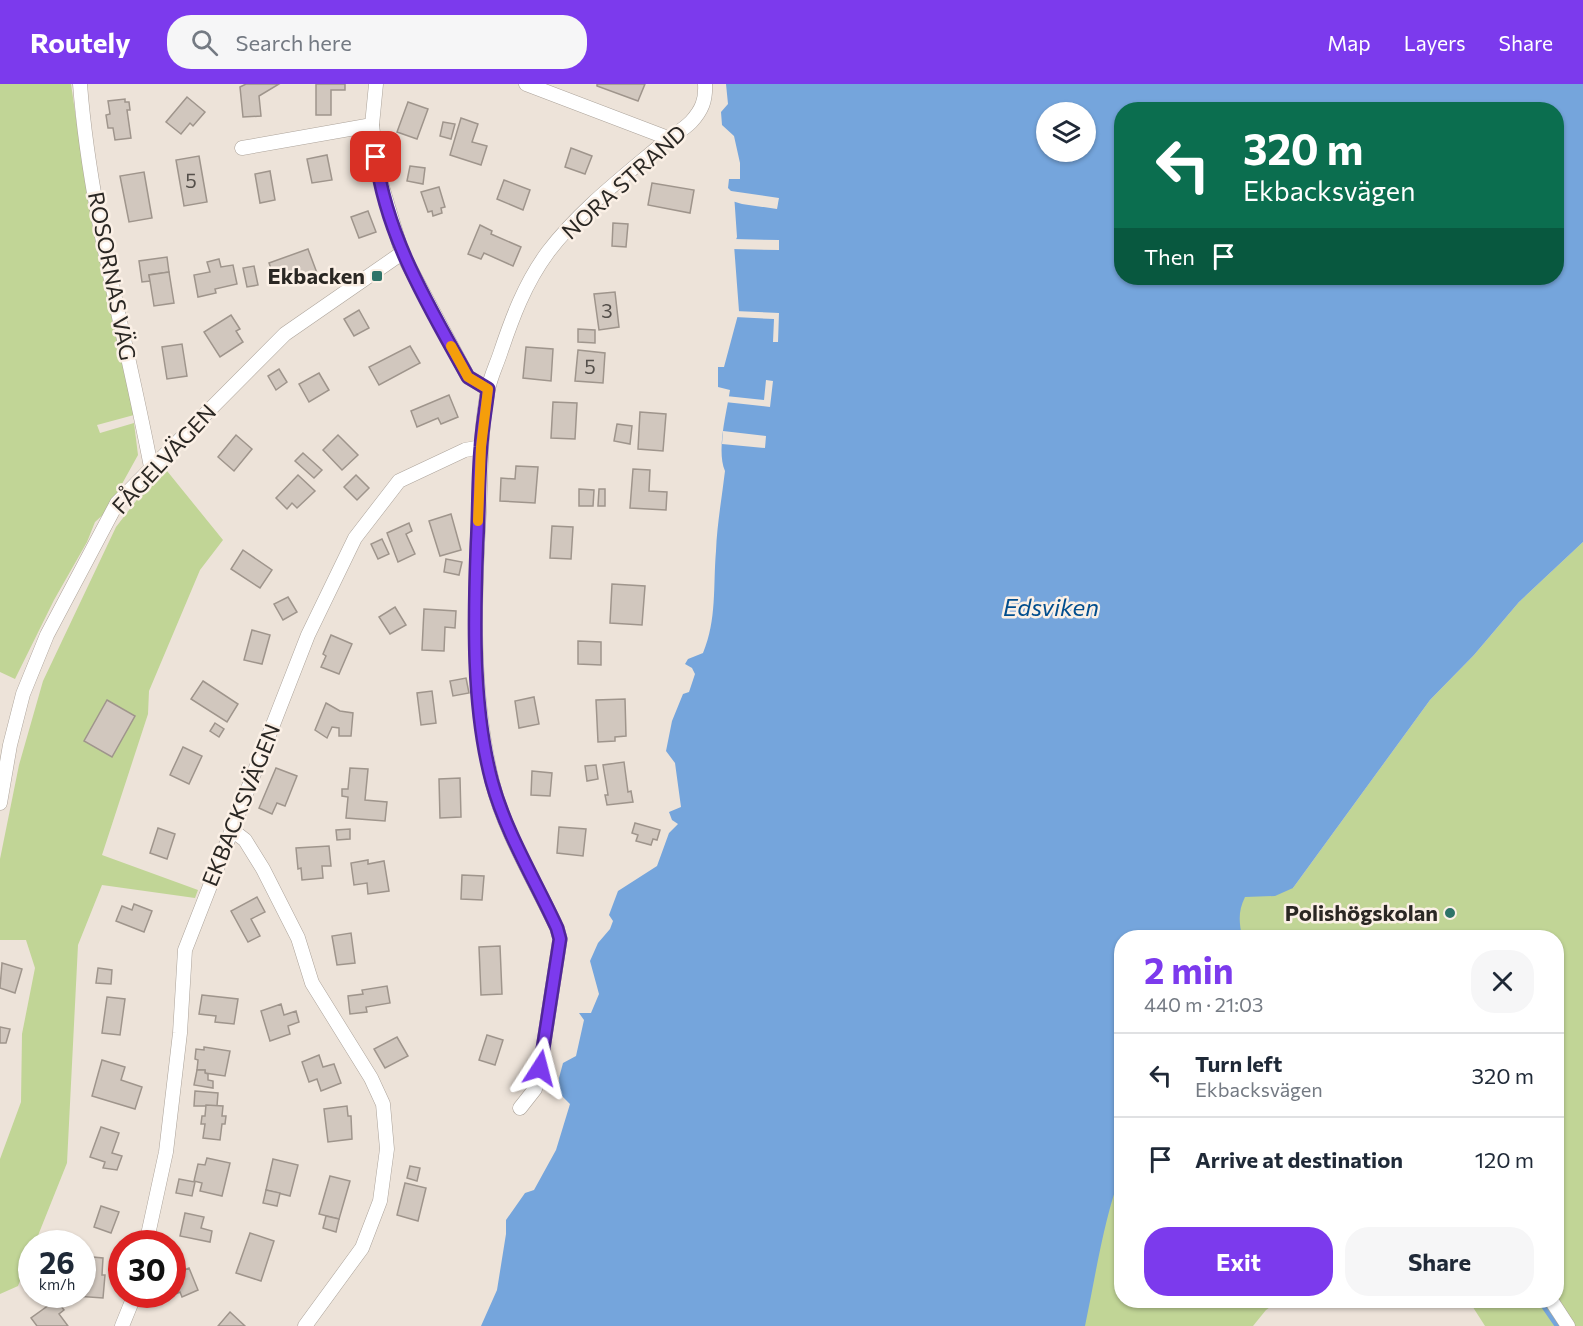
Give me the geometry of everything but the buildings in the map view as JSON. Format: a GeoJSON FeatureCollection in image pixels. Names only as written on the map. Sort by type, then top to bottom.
{"type":"FeatureCollection","features":[{"type":"Feature","properties":{"kind":"street","name":"ROSORNAS VÄG"},"geometry":{"type":"LineString","coordinates":[[80,84],[83,127],[112,284],[151,467]]}},
{"type":"Feature","properties":{"kind":"street"},"geometry":{"type":"LineString","coordinates":[[376,84],[372,125],[378,173],[402,253],[468,377],[488,389]]}},
{"type":"Feature","properties":{"kind":"street"},"geometry":{"type":"LineString","coordinates":[[526,84],[668,138]]}},
{"type":"Feature","properties":{"kind":"street","name":"NORA STRAND"},"geometry":{"type":"LineString","coordinates":[[520,1108],[535,1089],[540,1068],[560,939],[495,791],[480,714],[475,631],[481,447],[488,389],[511,319],[529,282],[548,252],[575,220],[668,138],[690,123],[706,100],[705,84]]}},
{"type":"Feature","properties":{"kind":"street"},"geometry":{"type":"LineString","coordinates":[[242,148],[372,125]]}},
{"type":"Feature","properties":{"kind":"street","name":"FÅGELVÄGEN"},"geometry":{"type":"LineString","coordinates":[[0,803],[10,745],[23,694],[47,635],[117,503],[285,334],[402,253]]}},
{"type":"Feature","properties":{"kind":"street","name":"EKBACKSVÄGEN"},"geometry":{"type":"LineString","coordinates":[[149,1230],[166,1152],[180,1033],[185,950],[308,635],[356,538],[399,481],[465,450],[481,447]]}},
{"type":"Feature","properties":{"kind":"street"},"geometry":{"type":"LineString","coordinates":[[232,830],[245,840],[263,869],[298,938],[312,983],[371,1078],[383,1104],[387,1149],[381,1201],[362,1248],[304,1326]]}},
{"type":"Feature","properties":{"kind":"street"},"geometry":{"type":"LineString","coordinates":[[122,1326],[129,1308]]}},
{"type":"Feature","properties":{"kind":"street"},"geometry":{"type":"LineString","coordinates":[[1556,1308],[1568,1326]]}},
{"type":"Feature","properties":{"kind":"green space"},"geometry":{"type":"Polygon","coordinates":[[[0,84],[71,84],[85,180],[134,415],[97,425],[100,433],[134,423],[138,455],[107,511],[95,522],[87,542],[54,600],[15,679],[0,672],[0,84]]]}},
{"type":"Feature","properties":{"kind":"green space"},"geometry":{"type":"Polygon","coordinates":[[[163,466],[223,540],[200,570],[149,691],[148,714],[102,855],[198,890],[195,898],[102,885],[78,945],[67,1163],[40,1230],[18,1230],[18,1286],[0,1294],[0,1159],[21,1102],[22,1034],[35,968],[26,940],[0,940],[0,859],[19,765],[43,681],[116,527],[163,466]]]}},
{"type":"Feature","properties":{"kind":"green space","name":"Polishögskolan"},"geometry":{"type":"Polygon","coordinates":[[[1583,542],[1583,1326],[1485,1326],[1473,1308],[1564,1308],[1564,930],[1127,930],[1191,793],[1293,888],[1430,700],[1474,655],[1519,602],[1583,542]]]}},
{"type":"Feature","properties":{"kind":"green space"},"geometry":{"type":"Polygon","coordinates":[[[1114,957],[1114,1308],[1269,1308],[1253,1326],[940,1326],[1114,957]]]}},
{"type":"Feature","properties":{"kind":"water","name":"Edsviken"},"geometry":{"type":"Polygon","coordinates":[[[726,84],[1583,84],[1583,542],[1519,602],[1474,655],[1430,700],[1293,888],[1275,896],[1245,897],[1241,907],[1241,930],[1114,930],[1114,1194],[1085,1326],[481,1326],[497,1290],[506,1220],[525,1193],[534,1190],[556,1150],[570,1104],[560,1094],[559,1078],[563,1063],[576,1056],[584,1020],[579,1013],[591,1013],[599,994],[590,961],[598,943],[610,929],[613,921],[609,915],[618,891],[657,866],[669,833],[678,824],[672,820],[669,812],[681,807],[675,763],[666,751],[672,721],[683,694],[689,692],[695,674],[692,668],[685,664],[688,659],[703,653],[711,628],[717,531],[725,471],[722,442],[730,390],[718,387],[718,367],[724,367],[739,311],[734,245],[737,237],[734,194],[728,188],[729,179],[740,179],[740,163],[734,136],[722,125],[721,112],[728,104],[726,84]]]}},
{"type":"Feature","properties":{"kind":"pier"},"geometry":{"type":"Polygon","coordinates":[[[731,191],[779,198],[777,209],[732,201],[729,193],[731,191]]]}},
{"type":"Feature","properties":{"kind":"pier"},"geometry":{"type":"Polygon","coordinates":[[[733,239],[779,240],[779,250],[731,249],[733,239]]]}},
{"type":"Feature","properties":{"kind":"pier"},"geometry":{"type":"Polygon","coordinates":[[[735,311],[779,313],[778,342],[773,342],[774,319],[735,317],[735,311]]]}},
{"type":"Feature","properties":{"kind":"pier"},"geometry":{"type":"Polygon","coordinates":[[[766,380],[773,381],[770,407],[725,402],[726,396],[764,400],[766,380]]]}},
{"type":"Feature","properties":{"kind":"pier"},"geometry":{"type":"Polygon","coordinates":[[[723,431],[766,436],[765,448],[722,444],[723,431]]]}},
{"type":"Feature","properties":{"kind":"waterway"},"geometry":{"type":"LineString","coordinates":[[1545,1308],[1557,1326]]}},
{"type":"Feature","properties":{"kind":"slow traffic"},"geometry":{"type":"LineString","coordinates":[[451,346],[468,377],[488,389],[481,447],[478,521]]}},
{"type":"Feature","properties":{"kind":"place","name":"Ekbacken"},"geometry":{"type":"Point","coordinates":[377,276]}},
{"type":"Feature","properties":{"kind":"place","name":"Polishögskolan"},"geometry":{"type":"Point","coordinates":[1450,913]}},
{"type":"Feature","properties":{"kind":"route"},"geometry":{"type":"LineString","coordinates":[[376,157],[378,173],[402,253],[468,377],[488,389],[481,447],[476,584],[475,652],[478,693],[492,782],[520,852],[557,928],[560,939],[540,1068]]}}]}
